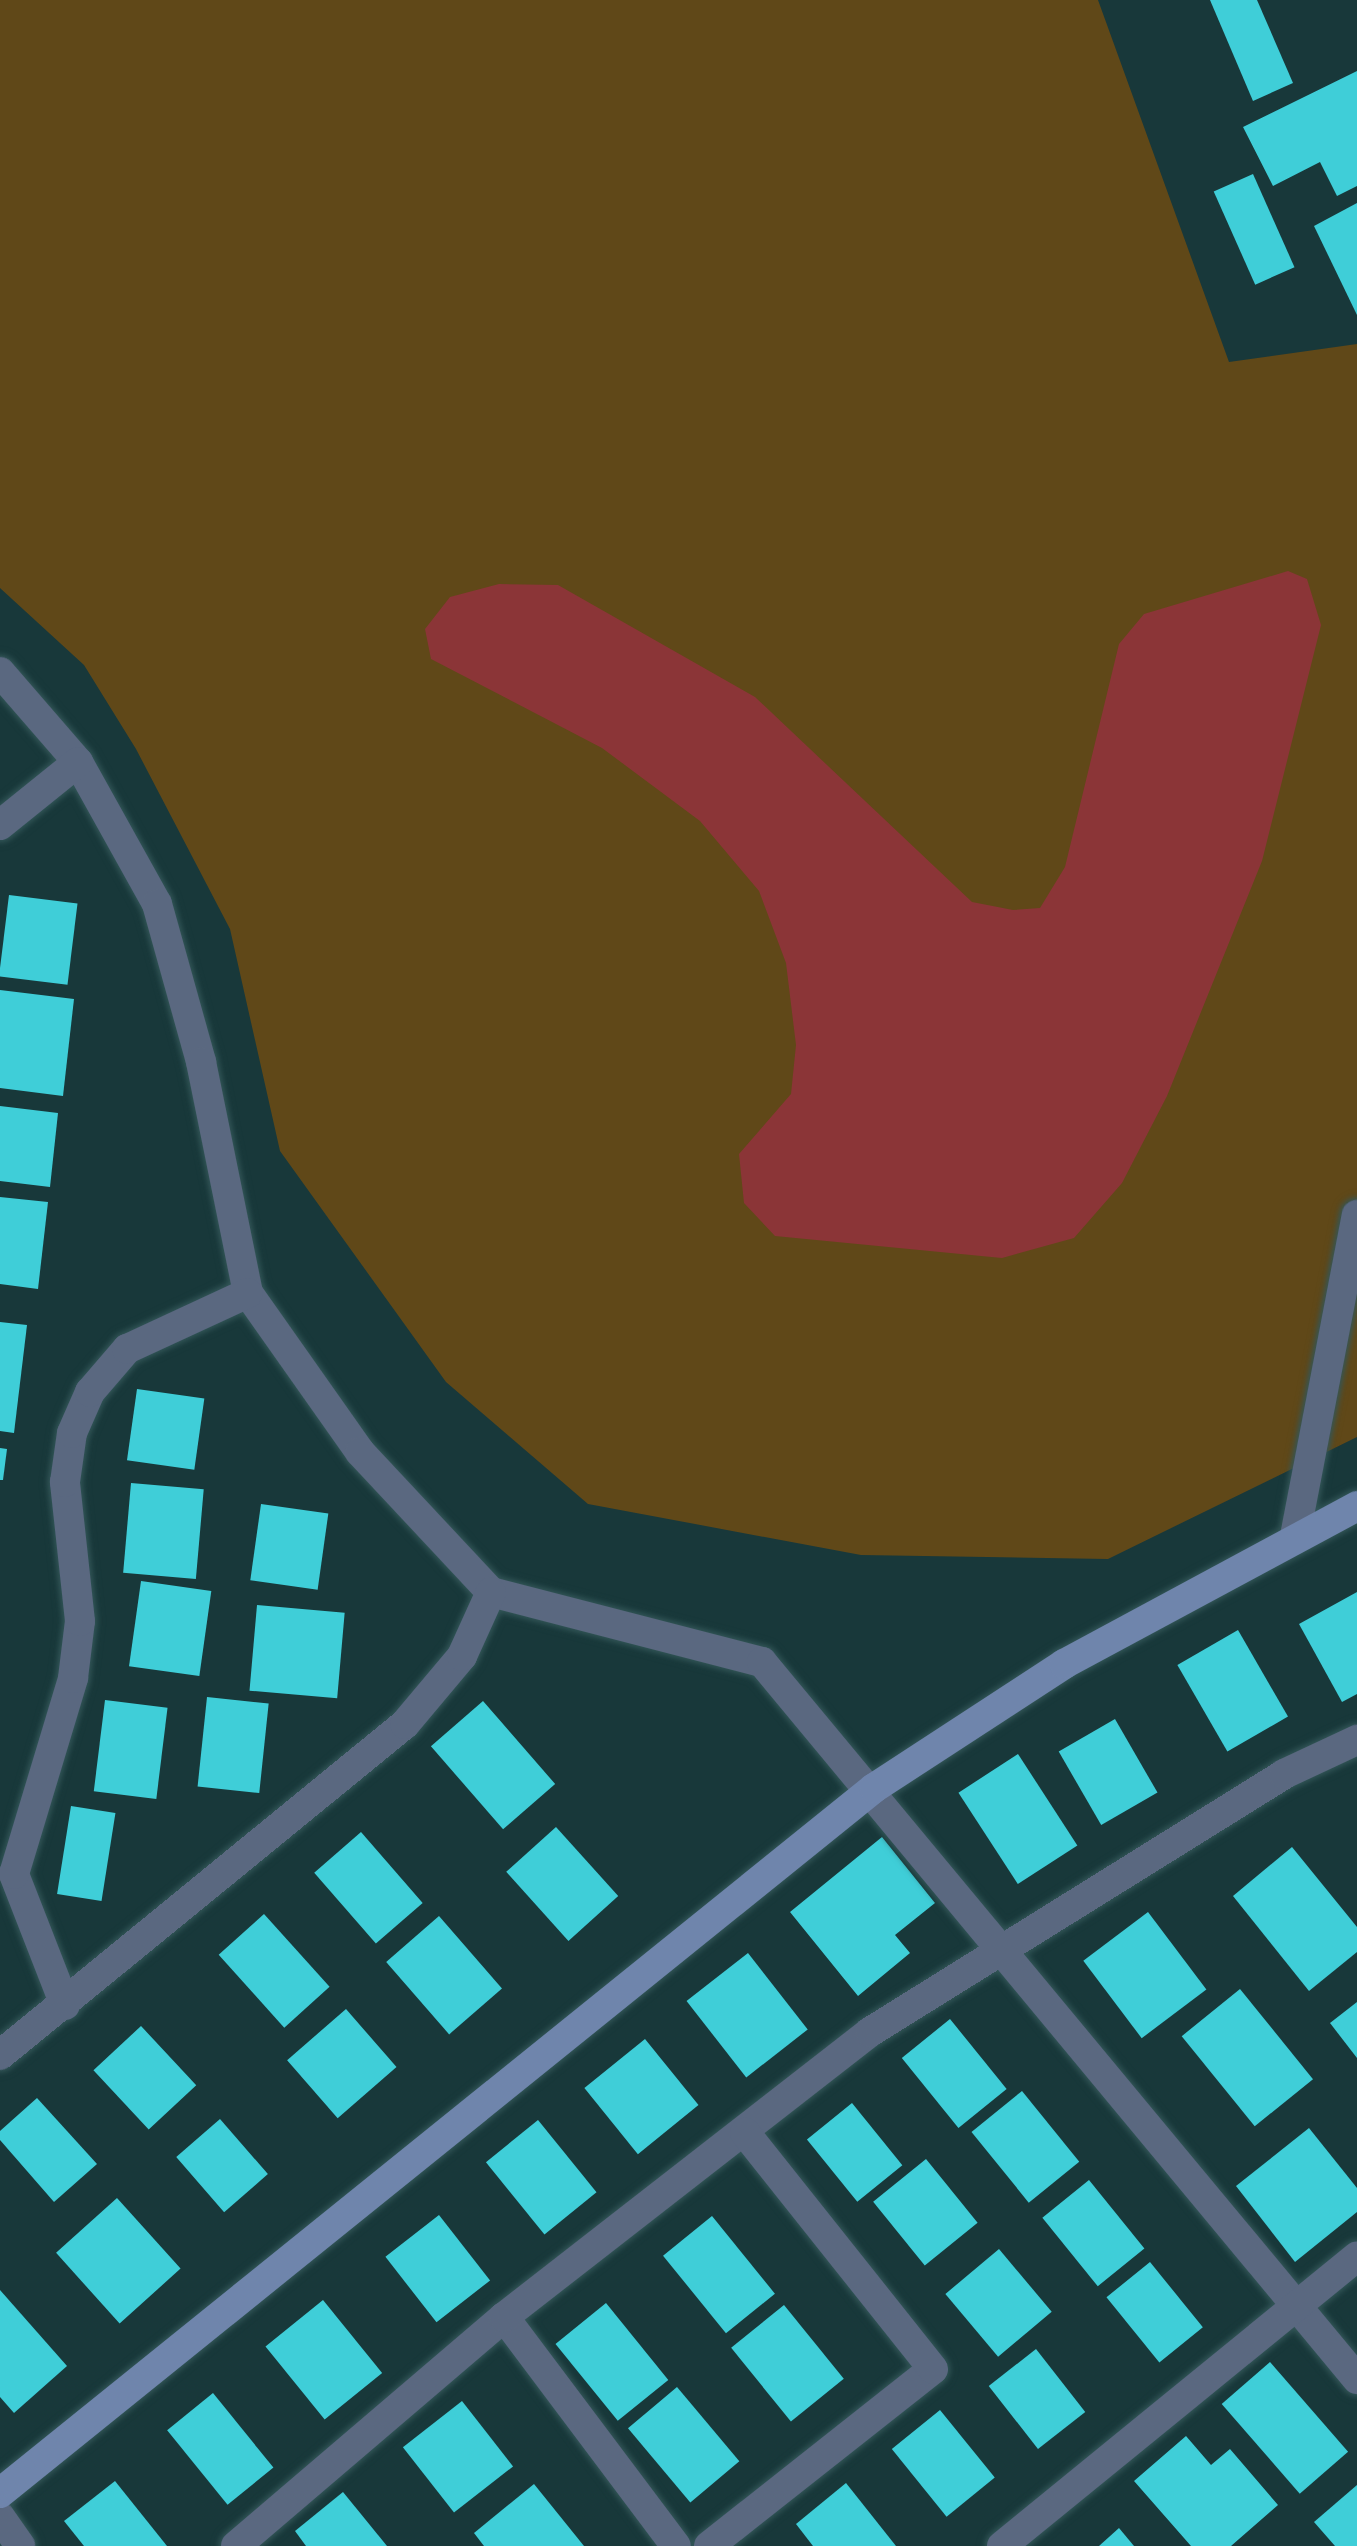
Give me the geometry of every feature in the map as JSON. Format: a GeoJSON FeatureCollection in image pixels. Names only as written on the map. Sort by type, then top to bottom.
{"type":"FeatureCollection","features":[{"type":"Feature","properties":{"kind":"street"},"geometry":{"type":"LineString","coordinates":[[0,672],[78,762],[157,904],[201,1062],[248,1293],[360,1452],[491,1592],[762,1662],[874,1788],[1357,2379]]}},
{"type":"Feature","properties":{"kind":"street"},"geometry":{"type":"LineString","coordinates":[[0,825],[78,762]]}},
{"type":"Feature","properties":{"kind":"street"},"geometry":{"type":"LineString","coordinates":[[1295,1537],[1357,1215]]}},
{"type":"Feature","properties":{"kind":"street"},"geometry":{"type":"LineString","coordinates":[[65,2005],[14,1874],[73,1678],[80,1622],[65,1482],[72,1433],[90,1392],[127,1349],[248,1293]]}},
{"type":"Feature","properties":{"kind":"street"},"geometry":{"type":"LineString","coordinates":[[0,2493],[874,1788],[1064,1664],[1357,1506]]}},
{"type":"Feature","properties":{"kind":"street"},"geometry":{"type":"LineString","coordinates":[[0,2055],[405,1724],[462,1655],[491,1592]]}},
{"type":"Feature","properties":{"kind":"street"},"geometry":{"type":"LineString","coordinates":[[244,2544],[504,2318],[870,2032],[1284,1774],[1357,1740]]}},
{"type":"Feature","properties":{"kind":"street"},"geometry":{"type":"LineString","coordinates":[[709,2546],[933,2369],[745,2133]]}},
{"type":"Feature","properties":{"kind":"street"},"geometry":{"type":"LineString","coordinates":[[1002,2546],[1357,2256]]}},
{"type":"Feature","properties":{"kind":"street"},"geometry":{"type":"LineString","coordinates":[[504,2318],[676,2546]]}},
{"type":"Feature","properties":{"kind":"street"},"geometry":{"type":"LineString","coordinates":[[0,2517],[20,2546]]}},
{"type":"Feature","properties":{"kind":"shaded area"},"geometry":{"type":"Polygon","coordinates":[[[0,0],[1098,0],[1229,362],[1357,344],[1357,1437],[1108,1559],[861,1555],[588,1504],[446,1382],[280,1151],[230,929],[136,749],[84,665],[0,588],[0,0]]]}},
{"type":"Feature","properties":{"kind":"shaded area"},"geometry":{"type":"Polygon","coordinates":[[[1288,571],[1307,579],[1321,625],[1262,861],[1167,1096],[1122,1183],[1074,1238],[1002,1258],[775,1236],[744,1203],[739,1154],[791,1094],[796,1045],[786,963],[759,891],[700,821],[602,748],[431,659],[425,629],[450,597],[499,584],[558,585],[755,697],[972,902],[1013,910],[1040,908],[1065,867],[1119,644],[1144,614],[1288,571]]]}},
{"type":"Feature","properties":{"kind":"building"},"geometry":{"type":"Polygon","coordinates":[[[1210,0],[1257,0],[1293,83],[1253,101],[1210,0]]]}},
{"type":"Feature","properties":{"kind":"building"},"geometry":{"type":"Polygon","coordinates":[[[1357,71],[1357,186],[1337,196],[1320,162],[1273,186],[1243,127],[1357,71]]]}},
{"type":"Feature","properties":{"kind":"building"},"geometry":{"type":"Polygon","coordinates":[[[1253,174],[1294,267],[1255,285],[1214,191],[1253,174]]]}},
{"type":"Feature","properties":{"kind":"building"},"geometry":{"type":"Polygon","coordinates":[[[1357,203],[1357,315],[1314,226],[1357,203]]]}},
{"type":"Feature","properties":{"kind":"building"},"geometry":{"type":"Polygon","coordinates":[[[9,895],[77,903],[67,985],[0,977],[9,895]]]}},
{"type":"Feature","properties":{"kind":"building"},"geometry":{"type":"Polygon","coordinates":[[[0,990],[74,999],[63,1096],[0,1088],[0,990]]]}},
{"type":"Feature","properties":{"kind":"building"},"geometry":{"type":"Polygon","coordinates":[[[0,1106],[58,1113],[50,1187],[0,1181],[0,1106]]]}},
{"type":"Feature","properties":{"kind":"building"},"geometry":{"type":"Polygon","coordinates":[[[0,1197],[48,1202],[38,1289],[0,1284],[0,1197]]]}},
{"type":"Feature","properties":{"kind":"building"},"geometry":{"type":"Polygon","coordinates":[[[0,1322],[27,1325],[14,1433],[0,1431],[0,1322]]]}},
{"type":"Feature","properties":{"kind":"building"},"geometry":{"type":"Polygon","coordinates":[[[137,1389],[204,1398],[194,1470],[127,1460],[137,1389]]]}},
{"type":"Feature","properties":{"kind":"building"},"geometry":{"type":"Polygon","coordinates":[[[0,1448],[7,1449],[3,1480],[0,1480],[0,1448]]]}},
{"type":"Feature","properties":{"kind":"building"},"geometry":{"type":"Polygon","coordinates":[[[131,1483],[204,1489],[196,1579],[123,1573],[131,1483]]]}},
{"type":"Feature","properties":{"kind":"building"},"geometry":{"type":"Polygon","coordinates":[[[261,1504],[328,1513],[318,1590],[250,1580],[261,1504]]]}},
{"type":"Feature","properties":{"kind":"building"},"geometry":{"type":"Polygon","coordinates":[[[141,1581],[211,1591],[199,1676],[129,1666],[141,1581]]]}},
{"type":"Feature","properties":{"kind":"building"},"geometry":{"type":"Polygon","coordinates":[[[1357,1592],[1357,1694],[1342,1702],[1299,1624],[1357,1592]]]}},
{"type":"Feature","properties":{"kind":"building"},"geometry":{"type":"Polygon","coordinates":[[[257,1605],[345,1613],[337,1698],[250,1691],[257,1605]]]}},
{"type":"Feature","properties":{"kind":"building"},"geometry":{"type":"Polygon","coordinates":[[[1238,1630],[1288,1717],[1227,1752],[1177,1665],[1238,1630]]]}},
{"type":"Feature","properties":{"kind":"building"},"geometry":{"type":"Polygon","coordinates":[[[207,1697],[269,1703],[259,1793],[198,1787],[207,1697]]]}},
{"type":"Feature","properties":{"kind":"building"},"geometry":{"type":"Polygon","coordinates":[[[105,1700],[168,1708],[156,1799],[94,1791],[105,1700]]]}},
{"type":"Feature","properties":{"kind":"building"},"geometry":{"type":"Polygon","coordinates":[[[483,1701],[555,1784],[503,1829],[431,1746],[483,1701]]]}},
{"type":"Feature","properties":{"kind":"building"},"geometry":{"type":"Polygon","coordinates":[[[1115,1719],[1158,1793],[1101,1825],[1059,1752],[1115,1719]]]}},
{"type":"Feature","properties":{"kind":"building"},"geometry":{"type":"Polygon","coordinates":[[[1018,1754],[1077,1845],[1018,1884],[958,1793],[1018,1754]]]}},
{"type":"Feature","properties":{"kind":"building"},"geometry":{"type":"Polygon","coordinates":[[[71,1806],[115,1813],[102,1901],[57,1894],[71,1806]]]}},
{"type":"Feature","properties":{"kind":"building"},"geometry":{"type":"Polygon","coordinates":[[[556,1827],[618,1896],[568,1941],[506,1872],[556,1827]]]}},
{"type":"Feature","properties":{"kind":"building"},"geometry":{"type":"Polygon","coordinates":[[[361,1832],[423,1903],[376,1944],[314,1873],[361,1832]]]}},
{"type":"Feature","properties":{"kind":"building"},"geometry":{"type":"Polygon","coordinates":[[[882,1837],[935,1903],[895,1935],[910,1953],[858,1996],[790,1912],[882,1837]]]}},
{"type":"Feature","properties":{"kind":"building"},"geometry":{"type":"Polygon","coordinates":[[[1292,1847],[1357,1927],[1357,1952],[1309,1991],[1233,1896],[1292,1847]]]}},
{"type":"Feature","properties":{"kind":"building"},"geometry":{"type":"Polygon","coordinates":[[[1148,1912],[1206,1989],[1142,2038],[1083,1961],[1148,1912]]]}},
{"type":"Feature","properties":{"kind":"building"},"geometry":{"type":"Polygon","coordinates":[[[264,1914],[330,1987],[284,2028],[219,1955],[264,1914]]]}},
{"type":"Feature","properties":{"kind":"building"},"geometry":{"type":"Polygon","coordinates":[[[439,1916],[502,1988],[449,2034],[386,1962],[439,1916]]]}},
{"type":"Feature","properties":{"kind":"building"},"geometry":{"type":"Polygon","coordinates":[[[748,1953],[808,2029],[746,2077],[687,2001],[748,1953]]]}},
{"type":"Feature","properties":{"kind":"building"},"geometry":{"type":"Polygon","coordinates":[[[1240,1989],[1313,2079],[1255,2126],[1182,2036],[1240,1989]]]}},
{"type":"Feature","properties":{"kind":"building"},"geometry":{"type":"Polygon","coordinates":[[[1357,2002],[1357,2058],[1330,2023],[1357,2002]]]}},
{"type":"Feature","properties":{"kind":"building"},"geometry":{"type":"Polygon","coordinates":[[[346,2009],[397,2067],[338,2118],[287,2060],[346,2009]]]}},
{"type":"Feature","properties":{"kind":"building"},"geometry":{"type":"Polygon","coordinates":[[[950,2019],[1007,2089],[958,2128],[902,2058],[950,2019]]]}},
{"type":"Feature","properties":{"kind":"building"},"geometry":{"type":"Polygon","coordinates":[[[141,2026],[196,2085],[149,2130],[93,2070],[141,2026]]]}},
{"type":"Feature","properties":{"kind":"building"},"geometry":{"type":"Polygon","coordinates":[[[645,2039],[698,2105],[638,2154],[584,2088],[645,2039]]]}},
{"type":"Feature","properties":{"kind":"building"},"geometry":{"type":"Polygon","coordinates":[[[1022,2091],[1079,2162],[1029,2203],[971,2132],[1022,2091]]]}},
{"type":"Feature","properties":{"kind":"building"},"geometry":{"type":"Polygon","coordinates":[[[37,2098],[97,2164],[54,2202],[0,2140],[0,2131],[37,2098]]]}},
{"type":"Feature","properties":{"kind":"building"},"geometry":{"type":"Polygon","coordinates":[[[852,2103],[902,2165],[857,2202],[807,2140],[852,2103]]]}},
{"type":"Feature","properties":{"kind":"building"},"geometry":{"type":"Polygon","coordinates":[[[220,2119],[268,2174],[224,2212],[176,2157],[220,2119]]]}},
{"type":"Feature","properties":{"kind":"building"},"geometry":{"type":"Polygon","coordinates":[[[538,2120],[597,2192],[544,2234],[486,2162],[538,2120]]]}},
{"type":"Feature","properties":{"kind":"building"},"geometry":{"type":"Polygon","coordinates":[[[1309,2128],[1357,2188],[1357,2212],[1295,2262],[1236,2186],[1309,2128]]]}},
{"type":"Feature","properties":{"kind":"building"},"geometry":{"type":"Polygon","coordinates":[[[926,2159],[978,2223],[925,2266],[873,2202],[926,2159]]]}},
{"type":"Feature","properties":{"kind":"building"},"geometry":{"type":"Polygon","coordinates":[[[1089,2180],[1144,2248],[1098,2286],[1042,2218],[1089,2180]]]}},
{"type":"Feature","properties":{"kind":"building"},"geometry":{"type":"Polygon","coordinates":[[[117,2198],[181,2269],[120,2323],[56,2253],[117,2198]]]}},
{"type":"Feature","properties":{"kind":"building"},"geometry":{"type":"Polygon","coordinates":[[[439,2215],[490,2280],[437,2322],[385,2257],[439,2215]]]}},
{"type":"Feature","properties":{"kind":"building"},"geometry":{"type":"Polygon","coordinates":[[[712,2216],[775,2294],[726,2333],[663,2256],[712,2216]]]}},
{"type":"Feature","properties":{"kind":"building"},"geometry":{"type":"Polygon","coordinates":[[[999,2249],[1052,2312],[998,2357],[945,2294],[999,2249]]]}},
{"type":"Feature","properties":{"kind":"building"},"geometry":{"type":"Polygon","coordinates":[[[1150,2262],[1203,2327],[1159,2363],[1106,2297],[1150,2262]]]}},
{"type":"Feature","properties":{"kind":"building"},"geometry":{"type":"Polygon","coordinates":[[[0,2290],[67,2366],[14,2413],[0,2397],[0,2290]]]}},
{"type":"Feature","properties":{"kind":"building"},"geometry":{"type":"Polygon","coordinates":[[[323,2300],[382,2373],[325,2420],[265,2347],[323,2300]]]}},
{"type":"Feature","properties":{"kind":"building"},"geometry":{"type":"Polygon","coordinates":[[[606,2303],[668,2380],[618,2421],[555,2344],[606,2303]]]}},
{"type":"Feature","properties":{"kind":"building"},"geometry":{"type":"Polygon","coordinates":[[[784,2305],[844,2379],[791,2422],[731,2348],[784,2305]]]}},
{"type":"Feature","properties":{"kind":"building"},"geometry":{"type":"Polygon","coordinates":[[[1036,2349],[1085,2412],[1038,2449],[989,2386],[1036,2349]]]}},
{"type":"Feature","properties":{"kind":"building"},"geometry":{"type":"Polygon","coordinates":[[[1270,2362],[1348,2452],[1300,2494],[1222,2404],[1270,2362]]]}},
{"type":"Feature","properties":{"kind":"building"},"geometry":{"type":"Polygon","coordinates":[[[677,2387],[739,2461],[690,2502],[628,2428],[677,2387]]]}},
{"type":"Feature","properties":{"kind":"building"},"geometry":{"type":"Polygon","coordinates":[[[213,2393],[273,2468],[228,2505],[167,2430],[213,2393]]]}},
{"type":"Feature","properties":{"kind":"building"},"geometry":{"type":"Polygon","coordinates":[[[462,2401],[513,2466],[454,2513],[403,2447],[462,2401]]]}},
{"type":"Feature","properties":{"kind":"building"},"geometry":{"type":"Polygon","coordinates":[[[940,2410],[995,2478],[947,2517],[892,2449],[940,2410]]]}},
{"type":"Feature","properties":{"kind":"building"},"geometry":{"type":"Polygon","coordinates":[[[1186,2436],[1211,2465],[1230,2449],[1278,2505],[1231,2546],[1191,2546],[1134,2481],[1186,2436]]]}},
{"type":"Feature","properties":{"kind":"building"},"geometry":{"type":"Polygon","coordinates":[[[115,2481],[167,2546],[84,2546],[64,2521],[115,2481]]]}},
{"type":"Feature","properties":{"kind":"building"},"geometry":{"type":"Polygon","coordinates":[[[846,2483],[896,2546],[813,2546],[796,2524],[846,2483]]]}},
{"type":"Feature","properties":{"kind":"building"},"geometry":{"type":"Polygon","coordinates":[[[534,2484],[584,2546],[484,2546],[474,2533],[534,2484]]]}},
{"type":"Feature","properties":{"kind":"building"},"geometry":{"type":"Polygon","coordinates":[[[1357,2485],[1357,2546],[1335,2546],[1314,2522],[1357,2485]]]}},
{"type":"Feature","properties":{"kind":"building"},"geometry":{"type":"Polygon","coordinates":[[[343,2492],[387,2546],[306,2546],[295,2531],[343,2492]]]}},
{"type":"Feature","properties":{"kind":"building"},"geometry":{"type":"Polygon","coordinates":[[[1119,2528],[1134,2546],[1099,2546],[1119,2528]]]}}]}
